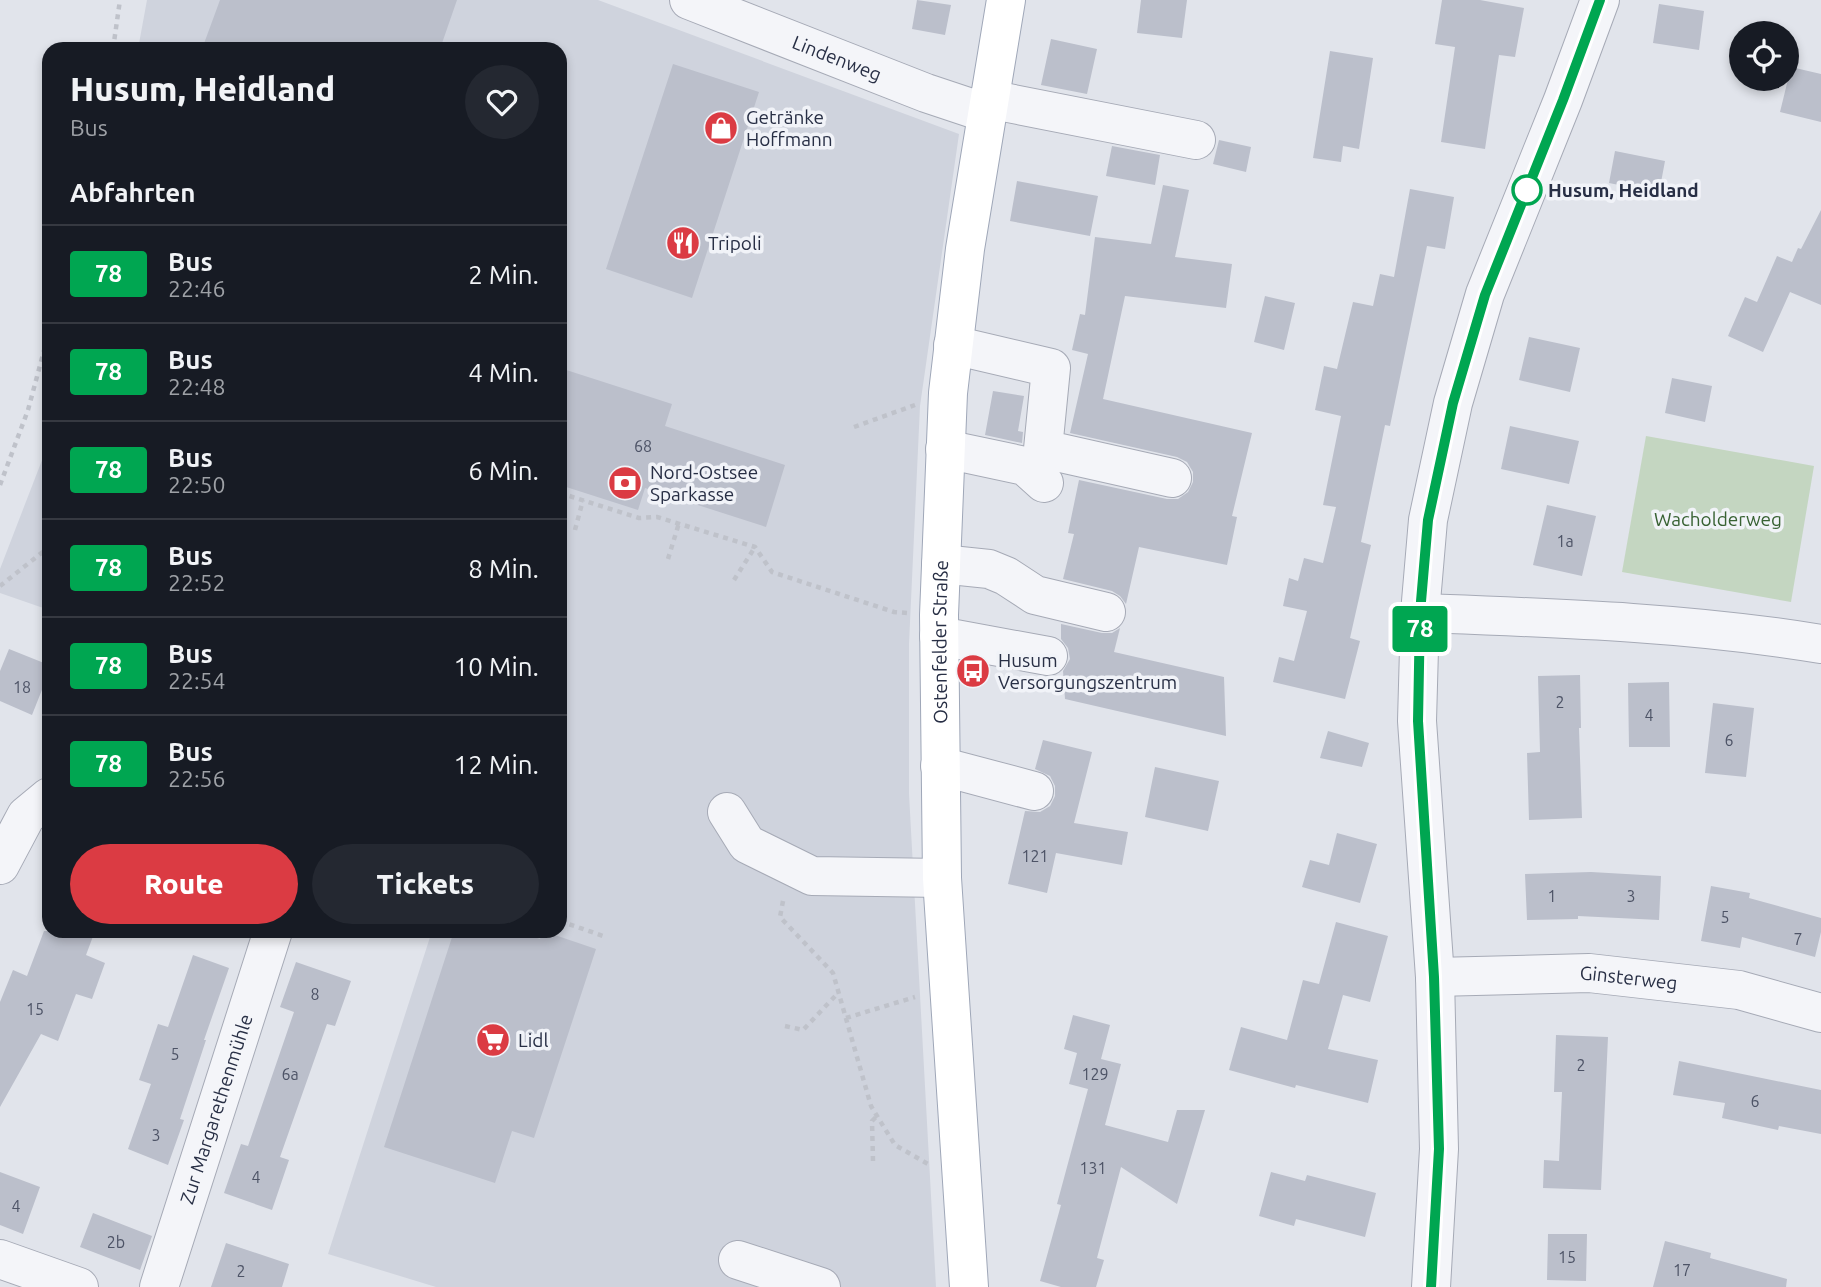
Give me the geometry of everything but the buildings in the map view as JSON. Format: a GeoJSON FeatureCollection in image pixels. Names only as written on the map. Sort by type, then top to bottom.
{"type":"FeatureCollection","features":[{"type":"Feature","properties":{"kind":"main road","name":"Ostenfelder Straße"},"geometry":{"type":"LineString","coordinates":[[969,1287],[942,878],[939,625],[945,449],[953,345],[965,249],[1006,0]]}},
{"type":"Feature","properties":{"kind":"street","name":"Lindenweg"},"geometry":{"type":"LineString","coordinates":[[689,0],[926,93],[987,106],[1196,140]]}},
{"type":"Feature","properties":{"kind":"street"},"geometry":{"type":"LineString","coordinates":[[1431,1287],[1439,1149],[1434,977],[1418,721],[1420,613],[1428,520],[1453,403],[1485,295],[1600,0]]}},
{"type":"Feature","properties":{"kind":"street"},"geometry":{"type":"LineString","coordinates":[[953,345],[1052,369],[1043,449],[1172,478]]}},
{"type":"Feature","properties":{"kind":"street"},"geometry":{"type":"LineString","coordinates":[[945,449],[1025,466],[1044,484]]}},
{"type":"Feature","properties":{"kind":"street"},"geometry":{"type":"LineString","coordinates":[[941,564],[989,569],[1006,576],[1035,595],[1106,611]]}},
{"type":"Feature","properties":{"kind":"street"},"geometry":{"type":"LineString","coordinates":[[1420,613],[1600,619],[1821,644]]}},
{"type":"Feature","properties":{"kind":"street"},"geometry":{"type":"LineString","coordinates":[[939,625],[1048,656]]}},
{"type":"Feature","properties":{"kind":"street"},"geometry":{"type":"LineString","coordinates":[[940,766],[1034,792]]}},
{"type":"Feature","properties":{"kind":"street"},"geometry":{"type":"LineString","coordinates":[[0,865],[26,816],[42,803]]}},
{"type":"Feature","properties":{"kind":"street"},"geometry":{"type":"LineString","coordinates":[[727,812],[747,844],[812,876],[942,878]]}},
{"type":"Feature","properties":{"kind":"street","name":"Zur Margarethenmühle"},"geometry":{"type":"LineString","coordinates":[[159,1287],[271,938]]}},
{"type":"Feature","properties":{"kind":"street","name":"Ginsterweg"},"geometry":{"type":"LineString","coordinates":[[1434,977],[1589,973],[1739,990],[1821,1013]]}},
{"type":"Feature","properties":{"kind":"street"},"geometry":{"type":"LineString","coordinates":[[0,1259],[79,1287]]}},
{"type":"Feature","properties":{"kind":"street"},"geometry":{"type":"LineString","coordinates":[[738,1260],[821,1287]]}},
{"type":"Feature","properties":{"kind":"path"},"geometry":{"type":"LineString","coordinates":[[114,42],[120,0]]}},
{"type":"Feature","properties":{"kind":"path"},"geometry":{"type":"LineString","coordinates":[[0,485],[28,410],[42,358]]}},
{"type":"Feature","properties":{"kind":"path"},"geometry":{"type":"LineString","coordinates":[[853,427],[948,393]]}},
{"type":"Feature","properties":{"kind":"path"},"geometry":{"type":"LineString","coordinates":[[567,495],[639,519],[657,517],[755,547],[772,572],[939,625]]}},
{"type":"Feature","properties":{"kind":"path"},"geometry":{"type":"LineString","coordinates":[[575,530],[583,500]]}},
{"type":"Feature","properties":{"kind":"path"},"geometry":{"type":"LineString","coordinates":[[668,559],[679,523]]}},
{"type":"Feature","properties":{"kind":"path"},"geometry":{"type":"LineString","coordinates":[[734,580],[755,547]]}},
{"type":"Feature","properties":{"kind":"path"},"geometry":{"type":"LineString","coordinates":[[0,586],[42,553]]}},
{"type":"Feature","properties":{"kind":"path"},"geometry":{"type":"LineString","coordinates":[[791,866],[780,917],[833,973],[871,1106],[877,1116],[895,1145],[929,1165]]}},
{"type":"Feature","properties":{"kind":"path"},"geometry":{"type":"LineString","coordinates":[[567,923],[606,937]]}},
{"type":"Feature","properties":{"kind":"path"},"geometry":{"type":"LineString","coordinates":[[785,1026],[803,1030],[839,992]]}},
{"type":"Feature","properties":{"kind":"path"},"geometry":{"type":"LineString","coordinates":[[846,1018],[919,996]]}},
{"type":"Feature","properties":{"kind":"path"},"geometry":{"type":"LineString","coordinates":[[873,1161],[872,1121],[877,1116]]}},
{"type":"Feature","properties":{"kind":"shaded area"},"geometry":{"type":"Polygon","coordinates":[[[147,0],[598,0],[959,134],[920,406],[909,644],[909,794],[936,1287],[436,1287],[328,1254],[430,938],[567,938],[567,42],[139,42],[147,0]]]}},
{"type":"Feature","properties":{"kind":"shaded area"},"geometry":{"type":"Polygon","coordinates":[[[42,460],[42,608],[0,593],[0,569],[42,460]]]}},
{"type":"Feature","properties":{"kind":"green space","name":"Wacholderweg"},"geometry":{"type":"Polygon","coordinates":[[[1646,436],[1814,466],[1791,602],[1622,572],[1646,436]]]}},
{"type":"Feature","properties":{"kind":"bus line","name":"78"},"geometry":{"type":"LineString","coordinates":[[1431,1287],[1439,1149],[1434,977],[1418,721],[1420,613],[1428,520],[1453,403],[1485,295],[1600,0]]}},
{"type":"Feature","properties":{"kind":"place","name":"Getränke Hoffmann"},"geometry":{"type":"Point","coordinates":[721,128]}},
{"type":"Feature","properties":{"kind":"place","name":"Husum, Heidland"},"geometry":{"type":"Point","coordinates":[1527,190]}},
{"type":"Feature","properties":{"kind":"place","name":"Tripoli"},"geometry":{"type":"Point","coordinates":[683,243]}},
{"type":"Feature","properties":{"kind":"place","name":"Nord-Ostsee Sparkasse"},"geometry":{"type":"Point","coordinates":[625,483]}},
{"type":"Feature","properties":{"kind":"place","name":"Husum Versorgungszentrum"},"geometry":{"type":"Point","coordinates":[973,671]}},
{"type":"Feature","properties":{"kind":"place","name":"Lidl"},"geometry":{"type":"Point","coordinates":[493,1040]}}]}
